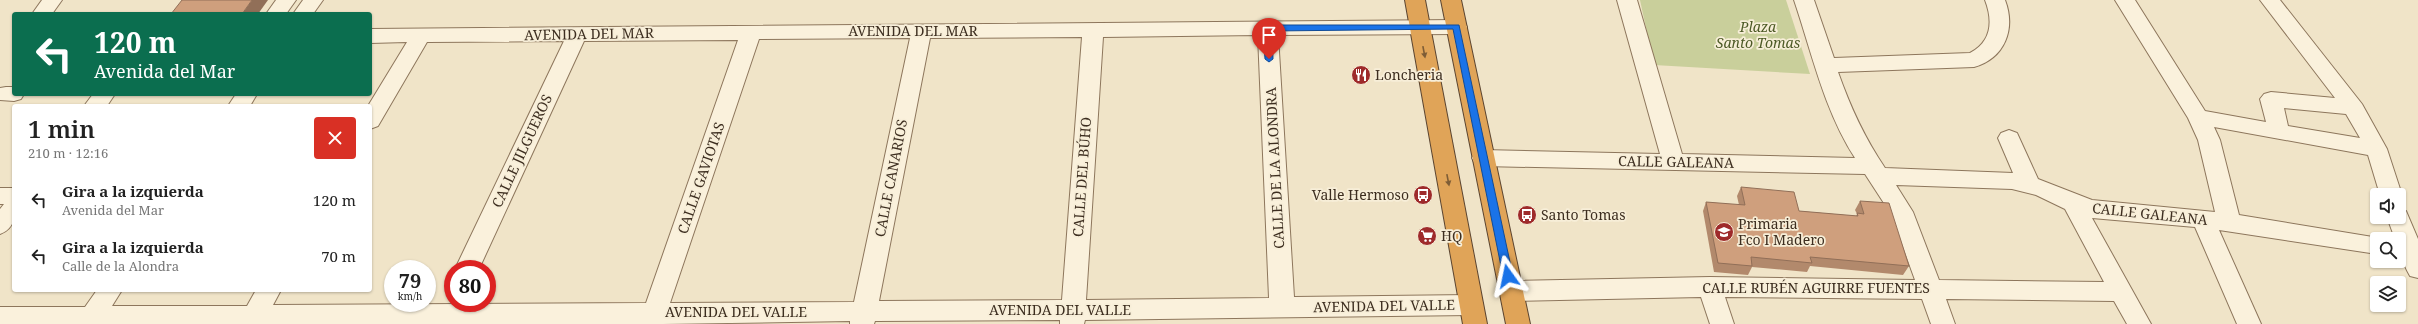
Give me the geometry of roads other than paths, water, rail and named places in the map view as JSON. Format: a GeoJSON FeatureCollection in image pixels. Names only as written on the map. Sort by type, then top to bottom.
{"type":"FeatureCollection","features":[{"type":"Feature","properties":{"kind":"highway"},"geometry":{"type":"LineString","coordinates":[[1415,0],[1473,315]]}},
{"type":"Feature","properties":{"kind":"highway"},"geometry":{"type":"LineString","coordinates":[[1451,0],[1518,324]]}},
{"type":"Feature","properties":{"kind":"street"},"geometry":{"type":"LineString","coordinates":[[43,12],[52,0]]}},
{"type":"Feature","properties":{"kind":"street"},"geometry":{"type":"LineString","coordinates":[[277,12],[286,0]]}},
{"type":"Feature","properties":{"kind":"street"},"geometry":{"type":"LineString","coordinates":[[304,12],[313,0]]}},
{"type":"Feature","properties":{"kind":"street"},"geometry":{"type":"LineString","coordinates":[[1627,0],[1673,162]]}},
{"type":"Feature","properties":{"kind":"street"},"geometry":{"type":"LineString","coordinates":[[1804,0],[1825,66],[1842,111],[1856,142],[1902,212],[1916,245],[1929,289],[1943,324]]}},
{"type":"Feature","properties":{"kind":"street"},"geometry":{"type":"LineString","coordinates":[[1825,66],[1974,60],[1988,54],[2002,27],[1999,9],[1995,0]]}},
{"type":"Feature","properties":{"kind":"street"},"geometry":{"type":"LineString","coordinates":[[2125,0],[2198,117],[2209,140],[2216,162],[2229,222]]}},
{"type":"Feature","properties":{"kind":"street"},"geometry":{"type":"LineString","coordinates":[[2270,0],[2352,107],[2376,149],[2389,188]]}},
{"type":"Feature","properties":{"kind":"street","name":"AVENIDA DEL MAR"},"geometry":{"type":"LineString","coordinates":[[372,36],[1456,27]]}},
{"type":"Feature","properties":{"kind":"street","name":"CALLE DE LA ALONDRA"},"geometry":{"type":"LineString","coordinates":[[1268,28],[1282,308]]}},
{"type":"Feature","properties":{"kind":"street","name":"CALLE DEL BÚHO"},"geometry":{"type":"LineString","coordinates":[[1072,317],[1093,30]]}},
{"type":"Feature","properties":{"kind":"street","name":"CALLE CANARIOS"},"geometry":{"type":"LineString","coordinates":[[863,318],[921,31]]}},
{"type":"Feature","properties":{"kind":"street","name":"CALLE GAVIOTAS"},"geometry":{"type":"LineString","coordinates":[[653,318],[751,32]]}},
{"type":"Feature","properties":{"kind":"street","name":"CALLE JILGUEROS"},"geometry":{"type":"LineString","coordinates":[[471,260],[578,34]]}},
{"type":"Feature","properties":{"kind":"street"},"geometry":{"type":"LineString","coordinates":[[372,118],[421,35]]}},
{"type":"Feature","properties":{"kind":"street"},"geometry":{"type":"LineString","coordinates":[[97,104],[103,96]]}},
{"type":"Feature","properties":{"kind":"street"},"geometry":{"type":"LineString","coordinates":[[2279,131],[2271,99],[2352,107]]}},
{"type":"Feature","properties":{"kind":"street"},"geometry":{"type":"LineString","coordinates":[[2198,117],[2376,149]]}},
{"type":"Feature","properties":{"kind":"street"},"geometry":{"type":"LineString","coordinates":[[2010,138],[2029,184]]}},
{"type":"Feature","properties":{"kind":"street","name":"CALLE GALEANA"},"geometry":{"type":"LineString","coordinates":[[1483,158],[1673,162],[1874,171],[1994,180],[2029,184],[2042,188],[2073,203],[2104,211],[2229,222],[2370,244]]}},
{"type":"Feature","properties":{"kind":"street"},"geometry":{"type":"LineString","coordinates":[[0,196],[12,196]]}},
{"type":"Feature","properties":{"kind":"street"},"geometry":{"type":"LineString","coordinates":[[2073,203],[2139,324]]}},
{"type":"Feature","properties":{"kind":"street"},"geometry":{"type":"LineString","coordinates":[[0,225],[12,210]]}},
{"type":"Feature","properties":{"kind":"street"},"geometry":{"type":"LineString","coordinates":[[2203,219],[2249,324]]}},
{"type":"Feature","properties":{"kind":"street"},"geometry":{"type":"LineString","coordinates":[[2400,224],[2409,256]]}},
{"type":"Feature","properties":{"kind":"street"},"geometry":{"type":"LineString","coordinates":[[1710,287],[1722,324]]}},
{"type":"Feature","properties":{"kind":"street","name":"CALLE RUBÉN AGUIRRE FUENTES"},"geometry":{"type":"LineString","coordinates":[[1511,291],[1710,287],[2122,292]]}},
{"type":"Feature","properties":{"kind":"street"},"geometry":{"type":"LineString","coordinates":[[89,320],[109,292]]}},
{"type":"Feature","properties":{"kind":"street"},"geometry":{"type":"LineString","coordinates":[[252,319],[268,292]]}},
{"type":"Feature","properties":{"kind":"street","name":"AVENIDA DEL VALLE"},"geometry":{"type":"LineString","coordinates":[[0,317],[89,320],[252,319],[447,312],[653,318],[1072,317],[1282,308],[1473,315]]}},
{"type":"Feature","properties":{"kind":"place","name":"Loncheria"},"geometry":{"type":"Point","coordinates":[1361,75]}},
{"type":"Feature","properties":{"kind":"place","name":"Valle Hermoso"},"geometry":{"type":"Point","coordinates":[1423,195]}},
{"type":"Feature","properties":{"kind":"place","name":"Santo Tomas"},"geometry":{"type":"Point","coordinates":[1527,215]}},
{"type":"Feature","properties":{"kind":"place","name":"Primaria Fco I Madero"},"geometry":{"type":"Point","coordinates":[1724,232]}},
{"type":"Feature","properties":{"kind":"place","name":"HQ"},"geometry":{"type":"Point","coordinates":[1427,236]}},
{"type":"Feature","properties":{"kind":"park label","name":"Plaza Santo Tomas"},"geometry":{"type":"Point","coordinates":[1758,36]}}]}
